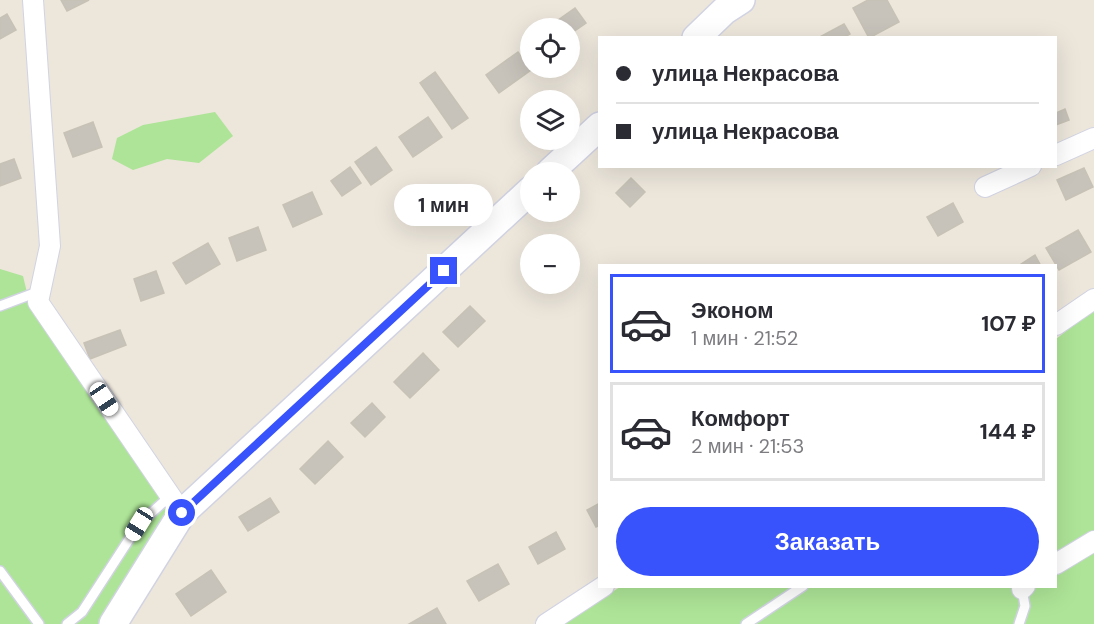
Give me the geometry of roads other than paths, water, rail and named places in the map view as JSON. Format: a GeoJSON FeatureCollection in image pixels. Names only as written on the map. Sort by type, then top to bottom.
{"type":"FeatureCollection","features":[{"type":"Feature","properties":{"kind":"main road"},"geometry":{"type":"LineString","coordinates":[[698,36],[724,11],[741,0]]}},
{"type":"Feature","properties":{"kind":"main road"},"geometry":{"type":"LineString","coordinates":[[561,162],[598,128]]}},
{"type":"Feature","properties":{"kind":"main road"},"geometry":{"type":"LineString","coordinates":[[116,622],[176,505],[520,200]]}},
{"type":"Feature","properties":{"kind":"street"},"geometry":{"type":"LineString","coordinates":[[33,0],[50,246],[38,302],[176,505]]}},
{"type":"Feature","properties":{"kind":"street"},"geometry":{"type":"LineString","coordinates":[[1057,155],[1094,138]]}},
{"type":"Feature","properties":{"kind":"street"},"geometry":{"type":"LineString","coordinates":[[985,187],[1026,168]]}},
{"type":"Feature","properties":{"kind":"street"},"geometry":{"type":"LineString","coordinates":[[1057,324],[1094,298]]}},
{"type":"Feature","properties":{"kind":"street"},"geometry":{"type":"LineString","coordinates":[[1057,563],[1094,541]]}},
{"type":"Feature","properties":{"kind":"street"},"geometry":{"type":"LineString","coordinates":[[546,624],[601,588]]}},
{"type":"Feature","properties":{"kind":"lane"},"geometry":{"type":"LineString","coordinates":[[0,306],[41,291]]}},
{"type":"Feature","properties":{"kind":"lane"},"geometry":{"type":"LineString","coordinates":[[67,624],[82,612],[139,524],[176,505]]}},
{"type":"Feature","properties":{"kind":"lane"},"geometry":{"type":"LineString","coordinates":[[0,571],[39,624]]}},
{"type":"Feature","properties":{"kind":"lane"},"geometry":{"type":"LineString","coordinates":[[746,624],[800,588]]}},
{"type":"Feature","properties":{"kind":"lane"},"geometry":{"type":"LineString","coordinates":[[1019,624],[1025,606],[1022,588]]}}]}
